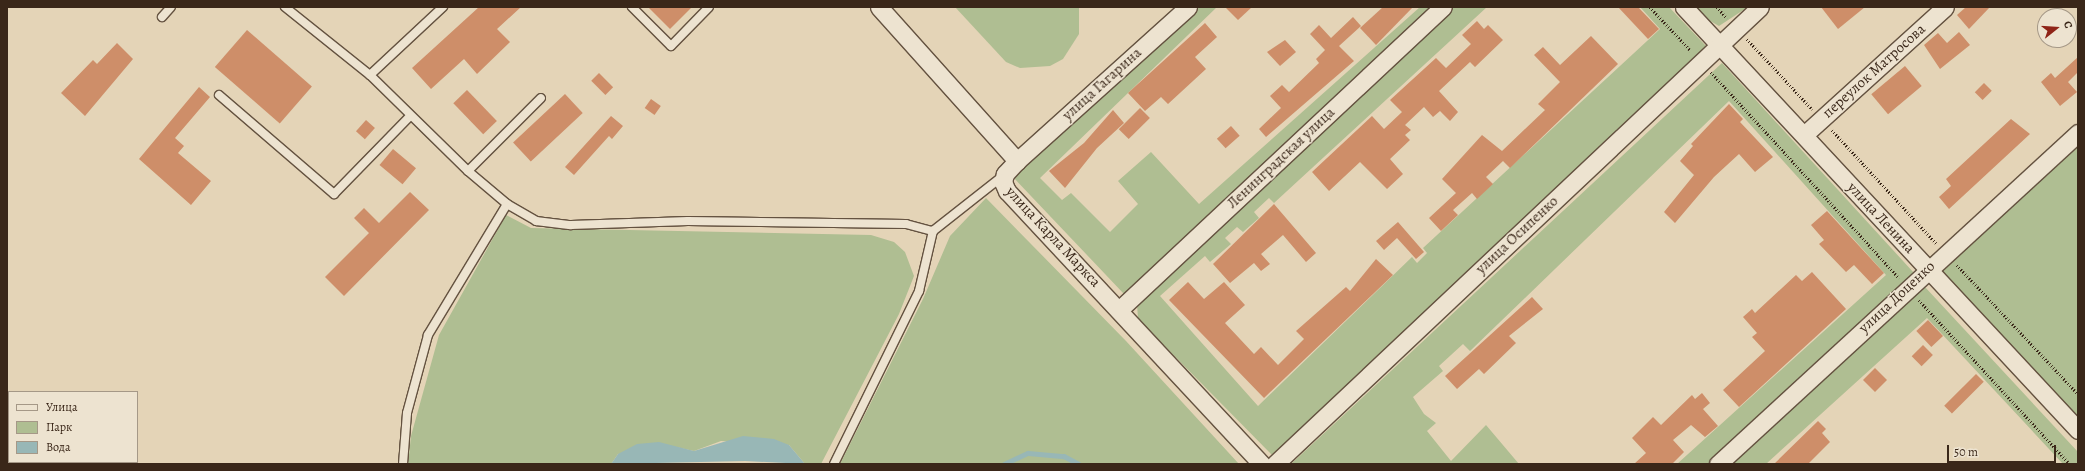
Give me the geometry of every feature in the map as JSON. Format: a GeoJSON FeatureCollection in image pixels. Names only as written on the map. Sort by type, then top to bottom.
{"type":"FeatureCollection","features":[{"type":"Feature","properties":{"kind":"street","name":"улица Карла Маркса"},"geometry":{"type":"LineString","coordinates":[[879,7],[1017,161],[1005,174],[1003,182],[1008,191],[1120,309],[1262,464]]}},
{"type":"Feature","properties":{"kind":"street","name":"улица Гагарина"},"geometry":{"type":"LineString","coordinates":[[1017,161],[1188,7]]}},
{"type":"Feature","properties":{"kind":"street","name":"Ленинградская улица"},"geometry":{"type":"LineString","coordinates":[[1120,309],[1443,7]]}},
{"type":"Feature","properties":{"kind":"street","name":"улица Ленина"},"geometry":{"type":"LineString","coordinates":[[1684,7],[2078,430]]}},
{"type":"Feature","properties":{"kind":"street","name":"улица Осипенко"},"geometry":{"type":"LineString","coordinates":[[1275,464],[1760,7]]}},
{"type":"Feature","properties":{"kind":"street","name":"переулок Матросова"},"geometry":{"type":"LineString","coordinates":[[1804,135],[1944,7]]}},
{"type":"Feature","properties":{"kind":"street","name":"улица Доценко"},"geometry":{"type":"LineString","coordinates":[[1718,464],[1928,268],[2078,133]]}},
{"type":"Feature","properties":{"kind":"lane"},"geometry":{"type":"LineString","coordinates":[[162,17],[171,7]]}},
{"type":"Feature","properties":{"kind":"lane"},"geometry":{"type":"LineString","coordinates":[[285,7],[370,75],[410,116],[468,171],[507,204],[536,221],[571,225],[688,221],[906,224],[933,231]]}},
{"type":"Feature","properties":{"kind":"lane"},"geometry":{"type":"LineString","coordinates":[[370,75],[443,7]]}},
{"type":"Feature","properties":{"kind":"lane"},"geometry":{"type":"LineString","coordinates":[[632,7],[671,46],[709,7]]}},
{"type":"Feature","properties":{"kind":"lane"},"geometry":{"type":"LineString","coordinates":[[219,95],[334,194],[410,116]]}},
{"type":"Feature","properties":{"kind":"lane"},"geometry":{"type":"LineString","coordinates":[[468,171],[541,98]]}},
{"type":"Feature","properties":{"kind":"lane"},"geometry":{"type":"LineString","coordinates":[[834,464],[919,291],[933,231],[1005,174]]}},
{"type":"Feature","properties":{"kind":"lane"},"geometry":{"type":"LineString","coordinates":[[403,464],[407,413],[428,335],[507,204]]}},
{"type":"Feature","properties":{"kind":"path"},"geometry":{"type":"LineString","coordinates":[[1650,7],[2070,464]]}},
{"type":"Feature","properties":{"kind":"path"},"geometry":{"type":"LineString","coordinates":[[1717,7],[2078,394]]}},
{"type":"Feature","properties":{"kind":"green space"},"geometry":{"type":"Polygon","coordinates":[[[955,7],[1079,7],[1079,34],[1063,59],[1050,66],[1020,68],[1006,62],[955,7]]]}},
{"type":"Feature","properties":{"kind":"green space"},"geometry":{"type":"Polygon","coordinates":[[[1191,7],[1217,7],[1040,178],[1062,200],[1071,193],[1110,232],[1138,204],[1118,181],[1151,152],[1199,204],[1420,7],[1438,7],[1124,294],[1013,177],[1191,7]]]}},
{"type":"Feature","properties":{"kind":"green space"},"geometry":{"type":"Polygon","coordinates":[[[1454,7],[1487,7],[1274,203],[1269,198],[1254,212],[1259,218],[1243,232],[1237,227],[1225,238],[1231,244],[1210,262],[1205,256],[1160,296],[1258,406],[1412,257],[1417,263],[1427,253],[1423,248],[1660,29],[1640,7],[1669,7],[1706,46],[1399,340],[1272,455],[1138,319],[1137,304],[1454,7]]]}},
{"type":"Feature","properties":{"kind":"green space"},"geometry":{"type":"Polygon","coordinates":[[[1694,7],[1748,7],[1719,26],[1705,18],[1694,7]]]}},
{"type":"Feature","properties":{"kind":"green space"},"geometry":{"type":"Polygon","coordinates":[[[1722,63],[1914,273],[1708,464],[1677,464],[1886,275],[1729,101],[1470,351],[1463,344],[1439,366],[1443,371],[1413,397],[1424,414],[1436,423],[1427,431],[1451,461],[1486,425],[1519,464],[1291,464],[1722,63]]]}},
{"type":"Feature","properties":{"kind":"green space"},"geometry":{"type":"Polygon","coordinates":[[[2078,138],[2078,426],[1941,274],[1941,266],[2078,138]]]}},
{"type":"Feature","properties":{"kind":"green space"},"geometry":{"type":"Polygon","coordinates":[[[986,198],[1126,341],[1239,464],[840,464],[923,299],[950,236],[986,198]]]}},
{"type":"Feature","properties":{"kind":"green space"},"geometry":{"type":"Polygon","coordinates":[[[506,215],[531,228],[871,235],[894,242],[905,252],[914,276],[899,314],[821,464],[805,464],[789,445],[721,441],[694,451],[676,447],[618,454],[611,464],[408,464],[411,436],[439,335],[506,215]]]}},
{"type":"Feature","properties":{"kind":"green space"},"geometry":{"type":"Polygon","coordinates":[[[1925,287],[2078,452],[2078,464],[2063,464],[1927,318],[1766,464],[1733,464],[1925,287]]]}},
{"type":"Feature","properties":{"kind":"water"},"geometry":{"type":"Polygon","coordinates":[[[743,436],[774,439],[789,445],[805,464],[745,461],[611,464],[618,454],[637,444],[659,442],[694,451],[743,436]]]}},
{"type":"Feature","properties":{"kind":"building"},"geometry":{"type":"Polygon","coordinates":[[[479,7],[521,7],[497,29],[510,42],[477,74],[464,59],[431,89],[412,68],[479,7]]]}},
{"type":"Feature","properties":{"kind":"building"},"geometry":{"type":"Polygon","coordinates":[[[648,7],[692,7],[670,29],[648,7]]]}},
{"type":"Feature","properties":{"kind":"building"},"geometry":{"type":"Polygon","coordinates":[[[1225,7],[1252,7],[1238,20],[1225,7]]]}},
{"type":"Feature","properties":{"kind":"building"},"geometry":{"type":"Polygon","coordinates":[[[1383,7],[1413,7],[1376,45],[1360,28],[1383,7]]]}},
{"type":"Feature","properties":{"kind":"building"},"geometry":{"type":"Polygon","coordinates":[[[1618,7],[1638,7],[1659,29],[1648,39],[1618,7]]]}},
{"type":"Feature","properties":{"kind":"building"},"geometry":{"type":"Polygon","coordinates":[[[1821,7],[1865,7],[1838,29],[1821,7]]]}},
{"type":"Feature","properties":{"kind":"building"},"geometry":{"type":"Polygon","coordinates":[[[1966,7],[1990,7],[1969,29],[1957,15],[1966,7]]]}},
{"type":"Feature","properties":{"kind":"building"},"geometry":{"type":"Polygon","coordinates":[[[1353,17],[1361,26],[1339,46],[1354,61],[1266,137],[1259,129],[1281,108],[1270,96],[1282,85],[1289,92],[1319,63],[1316,59],[1325,50],[1310,34],[1319,25],[1331,38],[1353,17]]]}},
{"type":"Feature","properties":{"kind":"building"},"geometry":{"type":"Polygon","coordinates":[[[1477,21],[1484,29],[1488,25],[1503,40],[1475,67],[1470,62],[1439,91],[1458,112],[1450,121],[1440,111],[1433,117],[1424,107],[1405,125],[1411,130],[1405,135],[1410,140],[1390,159],[1403,174],[1387,189],[1360,162],[1329,191],[1312,172],[1372,116],[1384,129],[1402,112],[1390,100],[1436,58],[1446,68],[1471,44],[1462,35],[1477,21]]]}},
{"type":"Feature","properties":{"kind":"building"},"geometry":{"type":"Polygon","coordinates":[[[1205,23],[1217,37],[1195,57],[1206,69],[1168,104],[1161,97],[1145,111],[1128,93],[1205,23]]]}},
{"type":"Feature","properties":{"kind":"building"},"geometry":{"type":"Polygon","coordinates":[[[247,30],[312,86],[280,123],[215,67],[247,30]]]}},
{"type":"Feature","properties":{"kind":"building"},"geometry":{"type":"Polygon","coordinates":[[[1959,32],[1970,45],[1940,69],[1924,45],[1938,33],[1947,43],[1959,32]]]}},
{"type":"Feature","properties":{"kind":"building"},"geometry":{"type":"Polygon","coordinates":[[[1591,36],[1618,64],[1510,168],[1503,161],[1486,177],[1493,184],[1477,199],[1472,193],[1453,210],[1458,215],[1441,231],[1429,218],[1456,193],[1442,179],[1482,135],[1502,151],[1545,110],[1538,104],[1560,82],[1534,55],[1543,47],[1560,65],[1591,36]]]}},
{"type":"Feature","properties":{"kind":"building"},"geometry":{"type":"Polygon","coordinates":[[[1285,40],[1296,52],[1280,66],[1267,52],[1285,40]]]}},
{"type":"Feature","properties":{"kind":"building"},"geometry":{"type":"Polygon","coordinates":[[[117,43],[133,59],[85,116],[61,93],[93,60],[97,64],[117,43]]]}},
{"type":"Feature","properties":{"kind":"building"},"geometry":{"type":"Polygon","coordinates":[[[2078,57],[2078,72],[2068,82],[2077,92],[2060,106],[2041,82],[2051,73],[2055,78],[2078,57]]]}},
{"type":"Feature","properties":{"kind":"building"},"geometry":{"type":"Polygon","coordinates":[[[1905,66],[1922,86],[1888,114],[1871,94],[1905,66]]]}},
{"type":"Feature","properties":{"kind":"building"},"geometry":{"type":"Polygon","coordinates":[[[599,73],[613,87],[605,95],[591,81],[599,73]]]}},
{"type":"Feature","properties":{"kind":"building"},"geometry":{"type":"Polygon","coordinates":[[[1984,83],[1992,91],[1983,100],[1975,92],[1984,83]]]}},
{"type":"Feature","properties":{"kind":"building"},"geometry":{"type":"Polygon","coordinates":[[[199,87],[210,97],[175,138],[184,146],[178,153],[211,181],[191,205],[139,159],[199,87]]]}},
{"type":"Feature","properties":{"kind":"building"},"geometry":{"type":"Polygon","coordinates":[[[467,90],[497,121],[483,134],[453,103],[467,90]]]}},
{"type":"Feature","properties":{"kind":"building"},"geometry":{"type":"Polygon","coordinates":[[[565,94],[583,113],[531,161],[513,142],[565,94]]]}},
{"type":"Feature","properties":{"kind":"building"},"geometry":{"type":"Polygon","coordinates":[[[651,99],[661,106],[655,115],[645,108],[651,99]]]}},
{"type":"Feature","properties":{"kind":"building"},"geometry":{"type":"Polygon","coordinates":[[[1729,104],[1743,119],[1740,122],[1773,157],[1755,172],[1739,154],[1714,177],[1675,223],[1664,212],[1694,175],[1680,161],[1693,146],[1691,144],[1729,104]]]}},
{"type":"Feature","properties":{"kind":"building"},"geometry":{"type":"Polygon","coordinates":[[[1140,108],[1150,118],[1129,139],[1119,129],[1140,108]]]}},
{"type":"Feature","properties":{"kind":"building"},"geometry":{"type":"Polygon","coordinates":[[[1113,110],[1124,123],[1097,148],[1065,188],[1049,171],[1084,143],[1113,110]]]}},
{"type":"Feature","properties":{"kind":"building"},"geometry":{"type":"Polygon","coordinates":[[[611,116],[623,126],[612,139],[609,136],[574,175],[565,167],[611,116]]]}},
{"type":"Feature","properties":{"kind":"building"},"geometry":{"type":"Polygon","coordinates":[[[2011,119],[2030,134],[1949,209],[1939,197],[1951,186],[1946,179],[2011,119]]]}},
{"type":"Feature","properties":{"kind":"building"},"geometry":{"type":"Polygon","coordinates":[[[366,120],[375,128],[365,139],[356,131],[366,120]]]}},
{"type":"Feature","properties":{"kind":"building"},"geometry":{"type":"Polygon","coordinates":[[[1231,126],[1240,136],[1226,148],[1217,139],[1231,126]]]}},
{"type":"Feature","properties":{"kind":"building"},"geometry":{"type":"Polygon","coordinates":[[[393,149],[416,168],[402,184],[380,165],[393,149]]]}},
{"type":"Feature","properties":{"kind":"building"},"geometry":{"type":"Polygon","coordinates":[[[410,192],[429,210],[344,296],[325,277],[369,233],[354,218],[364,208],[379,223],[410,192]]]}},
{"type":"Feature","properties":{"kind":"building"},"geometry":{"type":"Polygon","coordinates":[[[1274,204],[1316,253],[1306,262],[1283,235],[1261,254],[1270,264],[1261,271],[1254,263],[1230,283],[1213,264],[1274,204]]]}},
{"type":"Feature","properties":{"kind":"building"},"geometry":{"type":"Polygon","coordinates":[[[1827,211],[1884,273],[1872,284],[1854,265],[1846,272],[1819,244],[1824,240],[1811,225],[1827,211]]]}},
{"type":"Feature","properties":{"kind":"building"},"geometry":{"type":"Polygon","coordinates":[[[1398,222],[1424,252],[1416,259],[1397,238],[1384,250],[1376,241],[1398,222]]]}},
{"type":"Feature","properties":{"kind":"building"},"geometry":{"type":"Polygon","coordinates":[[[1376,259],[1393,275],[1264,398],[1169,300],[1188,282],[1204,299],[1224,282],[1245,305],[1225,323],[1254,354],[1261,347],[1278,365],[1304,339],[1296,331],[1346,287],[1350,291],[1376,259]]]}},
{"type":"Feature","properties":{"kind":"building"},"geometry":{"type":"Polygon","coordinates":[[[1812,272],[1846,309],[1739,407],[1723,390],[1765,351],[1752,337],[1757,333],[1743,317],[1752,309],[1755,313],[1796,275],[1802,281],[1812,272]]]}},
{"type":"Feature","properties":{"kind":"building"},"geometry":{"type":"Polygon","coordinates":[[[1532,297],[1543,309],[1509,336],[1516,343],[1484,374],[1479,369],[1457,389],[1445,376],[1532,297]]]}},
{"type":"Feature","properties":{"kind":"building"},"geometry":{"type":"Polygon","coordinates":[[[1928,320],[1943,336],[1931,347],[1916,331],[1928,320]]]}},
{"type":"Feature","properties":{"kind":"building"},"geometry":{"type":"Polygon","coordinates":[[[1923,345],[1933,355],[1922,366],[1912,356],[1923,345]]]}},
{"type":"Feature","properties":{"kind":"building"},"geometry":{"type":"Polygon","coordinates":[[[1875,368],[1887,380],[1875,392],[1863,380],[1875,368]]]}},
{"type":"Feature","properties":{"kind":"building"},"geometry":{"type":"Polygon","coordinates":[[[1976,374],[1984,382],[1952,414],[1944,406],[1976,374]]]}},
{"type":"Feature","properties":{"kind":"building"},"geometry":{"type":"Polygon","coordinates":[[[1702,393],[1710,403],[1703,409],[1718,426],[1705,437],[1691,425],[1673,440],[1684,452],[1672,464],[1634,464],[1646,453],[1632,438],[1653,417],[1661,425],[1692,395],[1695,399],[1702,393]]]}},
{"type":"Feature","properties":{"kind":"building"},"geometry":{"type":"Polygon","coordinates":[[[1818,421],[1826,429],[1822,433],[1830,442],[1808,464],[1774,464],[1818,421]]]}},
{"type":"Feature","properties":{"kind":"waterway"},"geometry":{"type":"LineString","coordinates":[[1004,464],[1028,453],[1064,456],[1079,464]]}}]}
